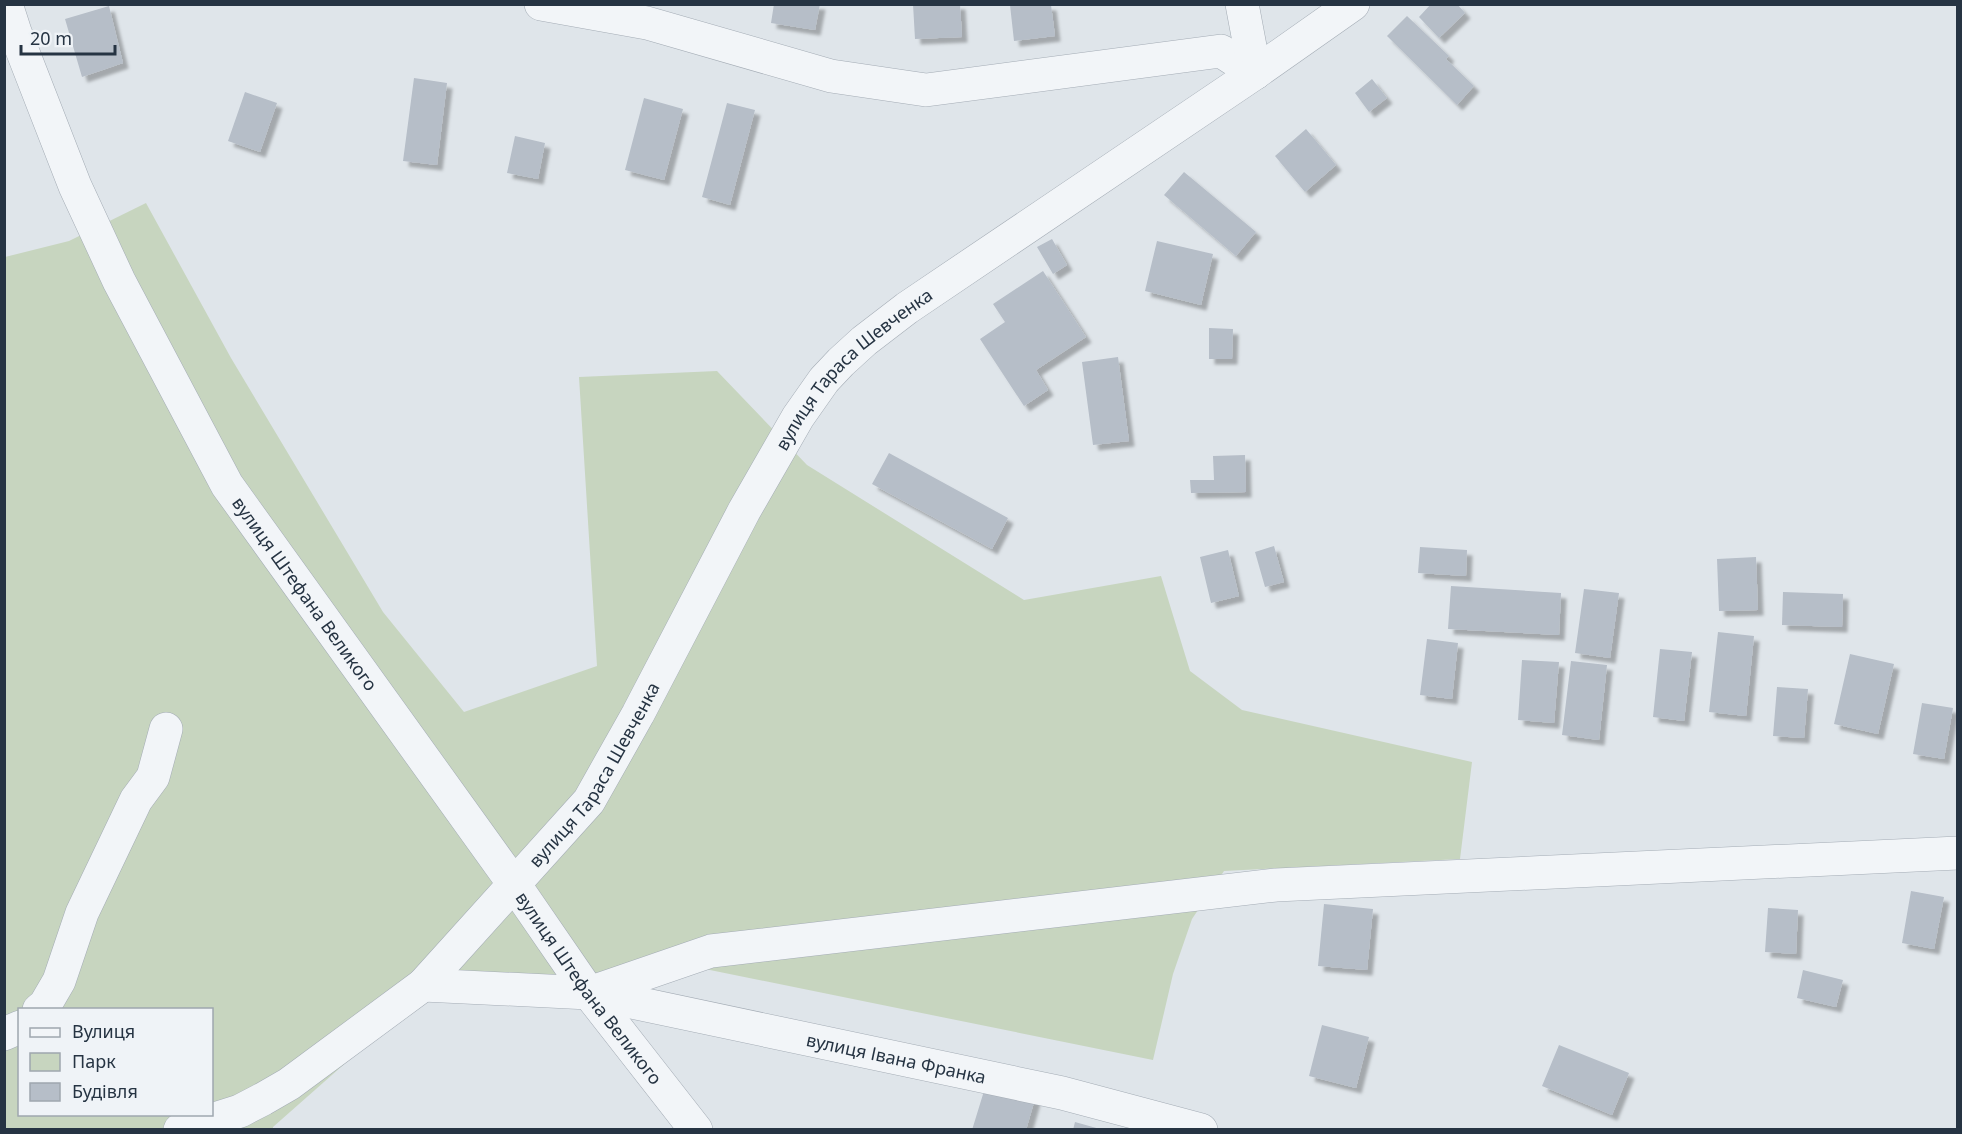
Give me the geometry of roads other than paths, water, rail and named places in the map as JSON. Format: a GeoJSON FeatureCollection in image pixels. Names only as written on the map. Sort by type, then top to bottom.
{"type":"FeatureCollection","features":[{"type":"Feature","properties":{"kind":"street","name":"вулиця Штефана Великого"},"geometry":{"type":"LineString","coordinates":[[6,4],[75,186],[119,281],[227,485],[514,884],[589,993],[696,1130]]}},
{"type":"Feature","properties":{"kind":"street"},"geometry":{"type":"LineString","coordinates":[[541,4],[647,23],[831,76],[926,90],[1221,51],[1255,73]]}},
{"type":"Feature","properties":{"kind":"street"},"geometry":{"type":"LineString","coordinates":[[1242,4],[1255,73]]}},
{"type":"Feature","properties":{"kind":"street","name":"вулиця Тараса Шевченка"},"geometry":{"type":"LineString","coordinates":[[180,1130],[245,1120],[289,1084],[423,985],[589,801],[638,714],[744,511],[798,417],[824,380],[864,341],[907,308],[1255,73],[1353,4]]}},
{"type":"Feature","properties":{"kind":"street"},"geometry":{"type":"LineString","coordinates":[[41,1008],[59,981],[82,913],[136,800],[153,777],[166,729]]}},
{"type":"Feature","properties":{"kind":"street"},"geometry":{"type":"LineString","coordinates":[[423,985],[589,993],[711,951],[1276,885],[1958,853]]}},
{"type":"Feature","properties":{"kind":"street","name":"вулиця Івана Франка"},"geometry":{"type":"LineString","coordinates":[[589,993],[1062,1093],[1201,1130]]}},
{"type":"Feature","properties":{"kind":"street"},"geometry":{"type":"LineString","coordinates":[[4,1034],[18,1028]]}}]}
